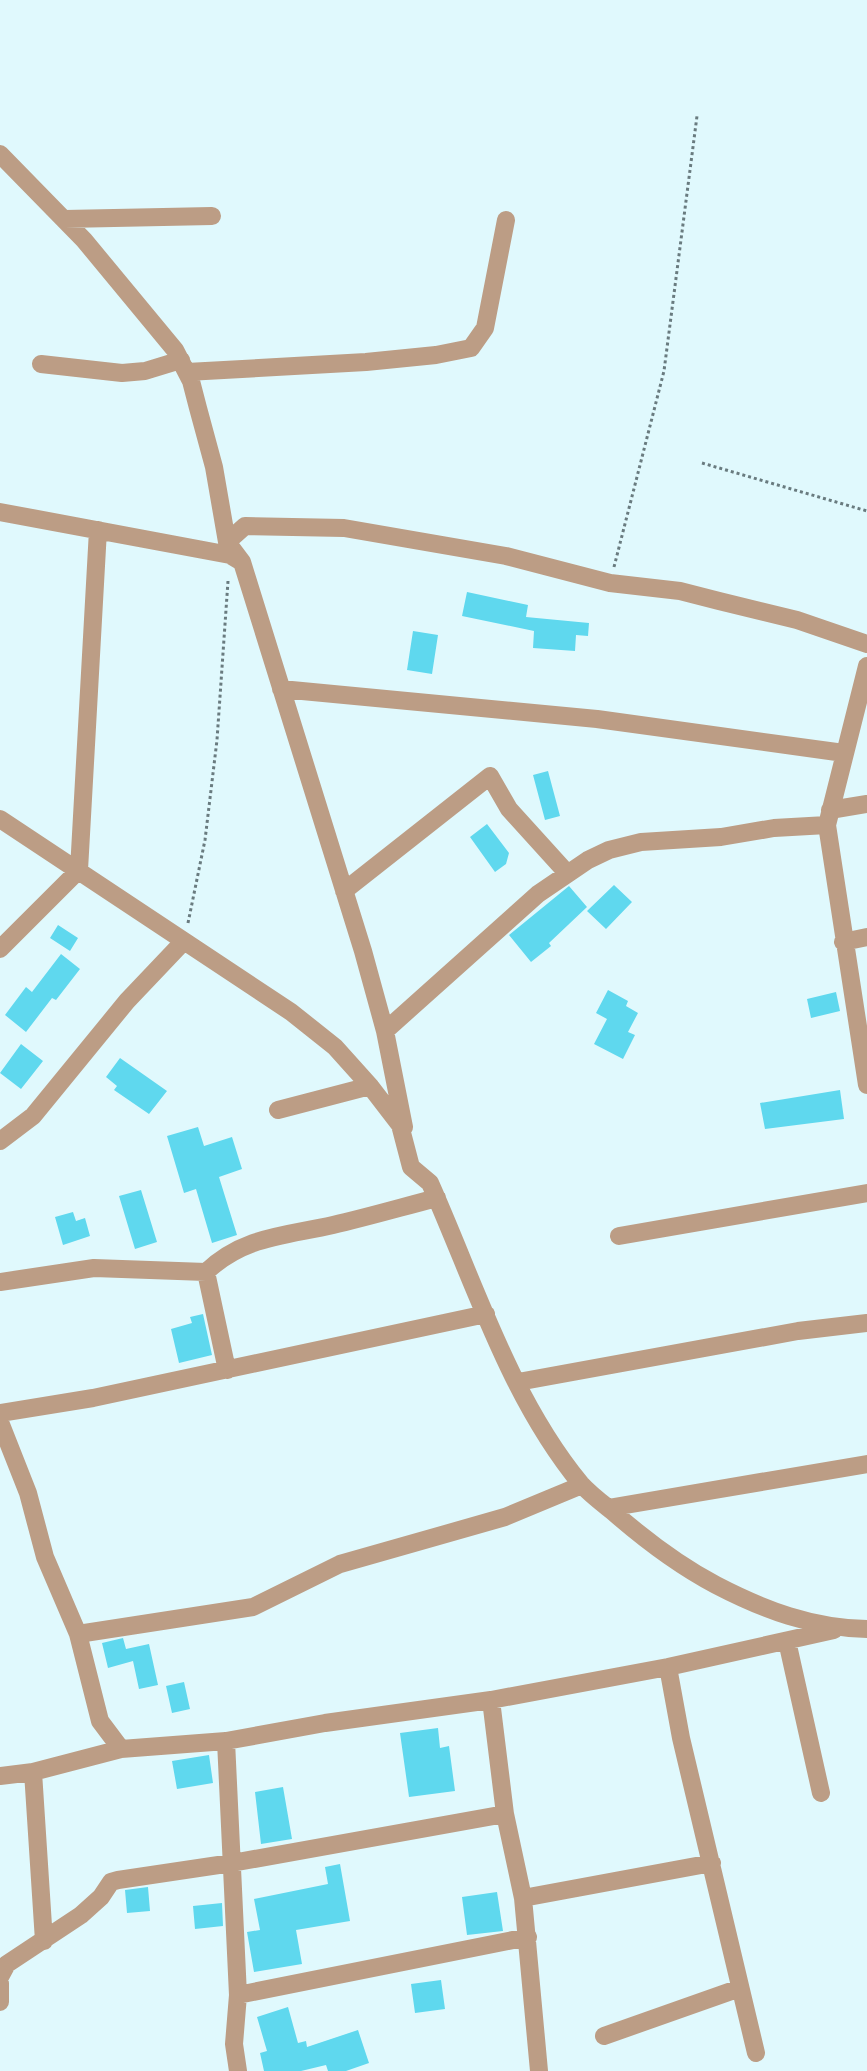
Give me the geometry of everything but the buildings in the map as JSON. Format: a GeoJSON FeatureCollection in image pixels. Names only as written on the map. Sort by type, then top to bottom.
{"type":"FeatureCollection","features":[{"type":"Feature","properties":{"kind":"street"},"geometry":{"type":"LineString","coordinates":[[0,154],[65,219],[175,350],[184,366],[214,467],[233,553],[281,689],[385,1031],[411,1167]]}},
{"type":"Feature","properties":{"kind":"street"},"geometry":{"type":"LineString","coordinates":[[65,219],[212,216]]}},
{"type":"Feature","properties":{"kind":"street"},"geometry":{"type":"LineString","coordinates":[[41,364],[122,373],[184,366],[366,362],[436,355],[471,348],[484,328],[506,220]]}},
{"type":"Feature","properties":{"kind":"street"},"geometry":{"type":"LineString","coordinates":[[0,512],[233,553]]}},
{"type":"Feature","properties":{"kind":"street"},"geometry":{"type":"LineString","coordinates":[[233,553],[245,526],[345,528],[506,556],[610,583],[680,591],[797,620],[867,644]]}},
{"type":"Feature","properties":{"kind":"street"},"geometry":{"type":"LineString","coordinates":[[0,949],[79,870],[98,530]]}},
{"type":"Feature","properties":{"kind":"street"},"geometry":{"type":"LineString","coordinates":[[866,673],[828,818],[843,942],[865,1062],[867,1085]]}},
{"type":"Feature","properties":{"kind":"street"},"geometry":{"type":"LineString","coordinates":[[281,689],[597,719],[844,753]]}},
{"type":"Feature","properties":{"kind":"street"},"geometry":{"type":"LineString","coordinates":[[344,891],[490,776],[509,808],[567,873]]}},
{"type":"Feature","properties":{"kind":"street"},"geometry":{"type":"LineString","coordinates":[[385,1031],[538,894],[567,873],[609,850],[641,842],[721,837],[774,828],[828,818],[867,804]]}},
{"type":"Feature","properties":{"kind":"street"},"geometry":{"type":"LineString","coordinates":[[0,819],[291,1012],[335,1047],[370,1086],[399,1125],[411,1167],[430,1184],[518,1382],[546,1432],[582,1485],[688,1570],[748,1602],[793,1619],[839,1629],[867,1629]]}},
{"type":"Feature","properties":{"kind":"street"},"geometry":{"type":"LineString","coordinates":[[843,942],[867,937]]}},
{"type":"Feature","properties":{"kind":"street"},"geometry":{"type":"LineString","coordinates":[[0,1141],[33,1116],[127,1001],[184,941]]}},
{"type":"Feature","properties":{"kind":"street"},"geometry":{"type":"LineString","coordinates":[[278,1110],[370,1086]]}},
{"type":"Feature","properties":{"kind":"street"},"geometry":{"type":"LineString","coordinates":[[619,1236],[867,1193]]}},
{"type":"Feature","properties":{"kind":"street"},"geometry":{"type":"LineString","coordinates":[[0,1282],[94,1268],[206,1272],[222,1257],[253,1241],[333,1225],[436,1198]]}},
{"type":"Feature","properties":{"kind":"street"},"geometry":{"type":"LineString","coordinates":[[206,1272],[227,1370]]}},
{"type":"Feature","properties":{"kind":"street"},"geometry":{"type":"LineString","coordinates":[[0,1413],[93,1398],[486,1314]]}},
{"type":"Feature","properties":{"kind":"street"},"geometry":{"type":"LineString","coordinates":[[518,1382],[798,1331],[867,1323]]}},
{"type":"Feature","properties":{"kind":"street"},"geometry":{"type":"LineString","coordinates":[[0,1422],[28,1493],[45,1557],[78,1634],[100,1721],[121,1749]]}},
{"type":"Feature","properties":{"kind":"street"},"geometry":{"type":"LineString","coordinates":[[608,1508],[867,1464]]}},
{"type":"Feature","properties":{"kind":"street"},"geometry":{"type":"LineString","coordinates":[[78,1634],[253,1607],[340,1564],[505,1517],[582,1485]]}},
{"type":"Feature","properties":{"kind":"street"},"geometry":{"type":"LineString","coordinates":[[0,1776],[33,1772],[121,1749],[226,1742],[325,1723],[491,1700],[668,1667],[839,1629]]}},
{"type":"Feature","properties":{"kind":"street"},"geometry":{"type":"LineString","coordinates":[[787,1641],[821,1792]]}},
{"type":"Feature","properties":{"kind":"street"},"geometry":{"type":"LineString","coordinates":[[668,1667],[681,1738],[756,2053]]}},
{"type":"Feature","properties":{"kind":"street"},"geometry":{"type":"LineString","coordinates":[[491,1700],[505,1814],[523,1898],[528,1936],[539,2071]]}},
{"type":"Feature","properties":{"kind":"street"},"geometry":{"type":"LineString","coordinates":[[226,1742],[238,1995],[234,2044],[238,2071]]}},
{"type":"Feature","properties":{"kind":"street"},"geometry":{"type":"LineString","coordinates":[[33,1772],[44,1941]]}},
{"type":"Feature","properties":{"kind":"street"},"geometry":{"type":"LineString","coordinates":[[0,1977],[7,1964],[81,1916],[101,1897],[111,1882],[232,1863],[505,1814]]}},
{"type":"Feature","properties":{"kind":"street"},"geometry":{"type":"LineString","coordinates":[[523,1898],[712,1863]]}},
{"type":"Feature","properties":{"kind":"street"},"geometry":{"type":"LineString","coordinates":[[238,1995],[528,1936]]}},
{"type":"Feature","properties":{"kind":"street"},"geometry":{"type":"LineString","coordinates":[[0,1983],[0,2002]]}},
{"type":"Feature","properties":{"kind":"street"},"geometry":{"type":"LineString","coordinates":[[604,2036],[740,1988]]}},
{"type":"Feature","properties":{"kind":"path"},"geometry":{"type":"LineString","coordinates":[[610,583],[664,371],[697,116]]}},
{"type":"Feature","properties":{"kind":"path"},"geometry":{"type":"LineString","coordinates":[[702,462],[867,511]]}},
{"type":"Feature","properties":{"kind":"path"},"geometry":{"type":"LineString","coordinates":[[184,941],[207,829],[233,553]]}}]}
